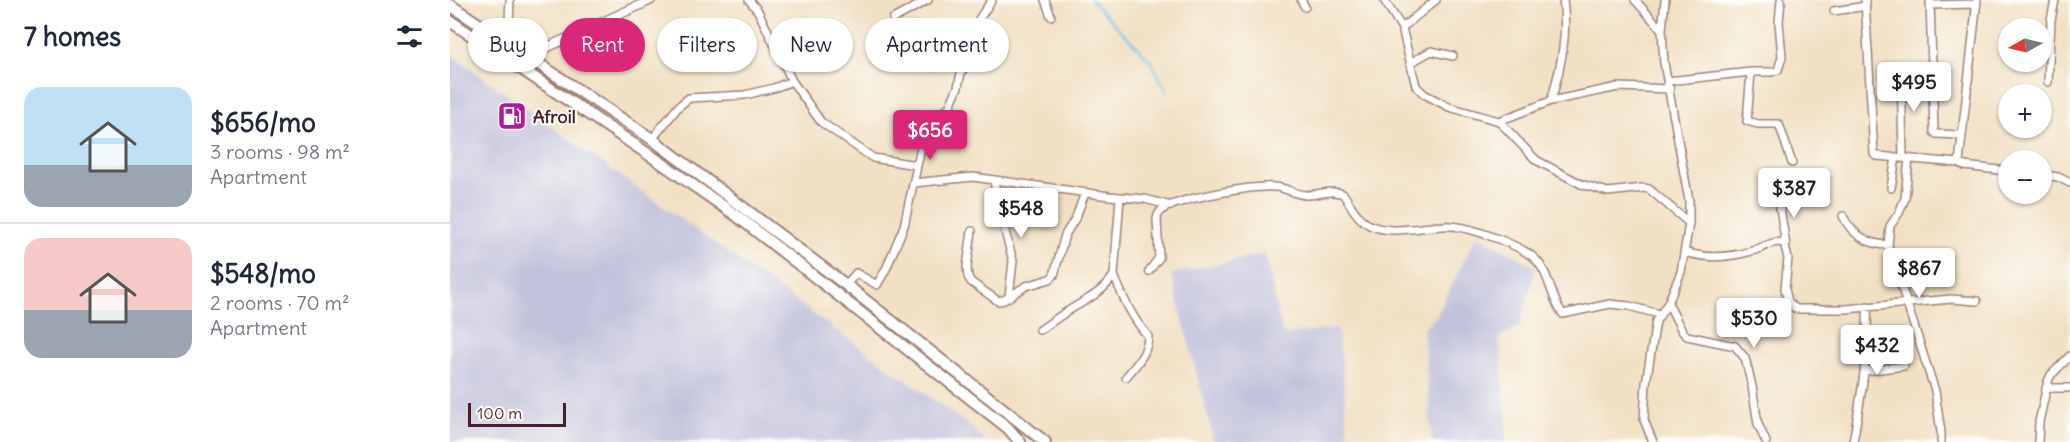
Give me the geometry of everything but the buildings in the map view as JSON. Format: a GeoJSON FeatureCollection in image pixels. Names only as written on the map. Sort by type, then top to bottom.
{"type":"FeatureCollection","features":[{"type":"Feature","properties":{"kind":"main road"},"geometry":{"type":"LineString","coordinates":[[450,5],[470,18]]}},
{"type":"Feature","properties":{"kind":"main road"},"geometry":{"type":"LineString","coordinates":[[450,21],[660,162],[736,216],[1008,428],[1020,442]]}},
{"type":"Feature","properties":{"kind":"main road"},"geometry":{"type":"LineString","coordinates":[[548,69],[652,139],[846,285],[1045,442]]}},
{"type":"Feature","properties":{"kind":"street"},"geometry":{"type":"LineString","coordinates":[[509,18],[510,0]]}},
{"type":"Feature","properties":{"kind":"street"},"geometry":{"type":"LineString","coordinates":[[548,47],[651,0]]}},
{"type":"Feature","properties":{"kind":"street"},"geometry":{"type":"LineString","coordinates":[[749,0],[762,18],[792,81],[821,122],[873,158],[916,165]]}},
{"type":"Feature","properties":{"kind":"street"},"geometry":{"type":"LineString","coordinates":[[895,18],[928,0]]}},
{"type":"Feature","properties":{"kind":"street"},"geometry":{"type":"LineString","coordinates":[[846,285],[856,273],[877,285],[886,269],[904,226],[925,129],[950,106],[961,73],[978,46],[980,38],[978,19],[992,0]]}},
{"type":"Feature","properties":{"kind":"street"},"geometry":{"type":"LineString","coordinates":[[1045,0],[1051,16]]}},
{"type":"Feature","properties":{"kind":"street"},"geometry":{"type":"LineString","coordinates":[[1301,0],[1305,8]]}},
{"type":"Feature","properties":{"kind":"street"},"geometry":{"type":"LineString","coordinates":[[1384,0],[1402,28],[1416,86],[1424,94],[1449,107],[1499,121],[1525,149],[1545,166],[1581,184],[1608,192],[1649,189],[1689,223]]}},
{"type":"Feature","properties":{"kind":"street"},"geometry":{"type":"LineString","coordinates":[[1402,28],[1436,0]]}},
{"type":"Feature","properties":{"kind":"street"},"geometry":{"type":"LineString","coordinates":[[1551,101],[1560,72],[1566,32],[1563,0]]}},
{"type":"Feature","properties":{"kind":"street"},"geometry":{"type":"LineString","coordinates":[[1635,0],[1662,30]]}},
{"type":"Feature","properties":{"kind":"street"},"geometry":{"type":"LineString","coordinates":[[1653,442],[1644,420],[1646,383],[1654,329],[1659,314],[1668,303],[1681,272],[1689,223],[1689,201],[1662,30],[1665,0]]}},
{"type":"Feature","properties":{"kind":"street"},"geometry":{"type":"LineString","coordinates":[[1499,121],[1551,101],[1618,87],[1669,85],[1751,72],[1771,72],[1780,67],[1781,0]]}},
{"type":"Feature","properties":{"kind":"street"},"geometry":{"type":"LineString","coordinates":[[2048,82],[2051,20],[2055,0]]}},
{"type":"Feature","properties":{"kind":"street"},"geometry":{"type":"LineString","coordinates":[[1959,163],[1976,2],[1930,2],[1934,132],[1961,135]]}},
{"type":"Feature","properties":{"kind":"street"},"geometry":{"type":"LineString","coordinates":[[1834,11],[1865,3],[1874,154],[1959,163],[1964,166],[1998,170]]}},
{"type":"Feature","properties":{"kind":"street"},"geometry":{"type":"LineString","coordinates":[[1410,63],[1431,51],[1453,56]]}},
{"type":"Feature","properties":{"kind":"street"},"geometry":{"type":"LineString","coordinates":[[1901,68],[1905,198],[1890,226],[1888,245],[1935,391],[1941,442]]}},
{"type":"Feature","properties":{"kind":"street"},"geometry":{"type":"LineString","coordinates":[[1751,72],[1747,120],[1758,124],[1779,124],[1792,163]]}},
{"type":"Feature","properties":{"kind":"street"},"geometry":{"type":"LineString","coordinates":[[652,139],[679,106],[689,98],[745,95],[792,81]]}},
{"type":"Feature","properties":{"kind":"street"},"geometry":{"type":"LineString","coordinates":[[1891,188],[1903,158]]}},
{"type":"Feature","properties":{"kind":"street"},"geometry":{"type":"LineString","coordinates":[[2052,176],[2070,183]]}},
{"type":"Feature","properties":{"kind":"street"},"geometry":{"type":"LineString","coordinates":[[913,183],[973,177],[1144,200],[1171,206]]}},
{"type":"Feature","properties":{"kind":"street"},"geometry":{"type":"LineString","coordinates":[[994,180],[998,205],[1013,261],[1009,297]]}},
{"type":"Feature","properties":{"kind":"street"},"geometry":{"type":"LineString","coordinates":[[1149,271],[1159,258],[1160,252],[1156,232],[1158,213],[1171,206],[1196,198],[1264,187],[1277,187],[1303,195],[1326,191],[1343,194],[1363,221],[1373,227],[1404,229],[1455,226],[1496,238],[1534,258],[1547,279],[1563,314],[1610,304],[1629,306],[1659,314]]}},
{"type":"Feature","properties":{"kind":"street"},"geometry":{"type":"LineString","coordinates":[[972,231],[967,267],[968,277],[971,282],[998,301],[1026,286],[1050,279],[1054,275],[1065,236],[1076,217],[1085,193]]}},
{"type":"Feature","properties":{"kind":"street"},"geometry":{"type":"LineString","coordinates":[[1778,196],[1788,258],[1785,289],[1788,302],[1796,309],[1846,309],[1952,299],[1977,301]]}},
{"type":"Feature","properties":{"kind":"street"},"geometry":{"type":"LineString","coordinates":[[1120,198],[1114,275],[1125,304],[1148,336],[1148,344],[1141,360],[1126,377]]}},
{"type":"Feature","properties":{"kind":"street"},"geometry":{"type":"LineString","coordinates":[[1843,216],[1846,223],[1868,242],[1874,245],[1888,245]]}},
{"type":"Feature","properties":{"kind":"street"},"geometry":{"type":"LineString","coordinates":[[1685,252],[1697,256],[1713,256],[1749,252],[1775,242],[1786,245]]}},
{"type":"Feature","properties":{"kind":"street"},"geometry":{"type":"LineString","coordinates":[[1040,330],[1070,309],[1093,297],[1108,285],[1114,275]]}},
{"type":"Feature","properties":{"kind":"street"},"geometry":{"type":"LineString","coordinates":[[1668,303],[1682,331],[1687,336],[1735,346],[1745,358],[1758,424],[1766,442]]}},
{"type":"Feature","properties":{"kind":"street"},"geometry":{"type":"LineString","coordinates":[[1852,442],[1865,371],[1868,339],[1867,306]]}},
{"type":"Feature","properties":{"kind":"street"},"geometry":{"type":"LineString","coordinates":[[2038,442],[2038,422],[2046,388],[2051,375],[2070,356]]}},
{"type":"Feature","properties":{"kind":"street"},"geometry":{"type":"LineString","coordinates":[[1865,371],[1904,366]]}},
{"type":"Feature","properties":{"kind":"street"},"geometry":{"type":"LineString","coordinates":[[2046,388],[2070,388]]}},
{"type":"Feature","properties":{"kind":"shaded area"},"geometry":{"type":"Polygon","coordinates":[[[450,54],[468,67],[468,72],[475,72],[966,423],[987,442],[450,442],[450,54]]]}},
{"type":"Feature","properties":{"kind":"shaded area"},"geometry":{"type":"Polygon","coordinates":[[[1477,235],[1536,267],[1520,326],[1499,337],[1507,429],[1506,442],[1432,442],[1423,328],[1436,317],[1477,235]]]}},
{"type":"Feature","properties":{"kind":"shaded area"},"geometry":{"type":"Polygon","coordinates":[[[1265,254],[1283,335],[1337,328],[1343,371],[1348,442],[1214,442],[1171,274],[1265,254]]]}},
{"type":"Feature","properties":{"kind":"waterway"},"geometry":{"type":"LineString","coordinates":[[1091,0],[1150,60],[1168,94]]}},
{"type":"Feature","properties":{"kind":"place","name":"Afroil"},"geometry":{"type":"Point","coordinates":[512,116]}}]}
